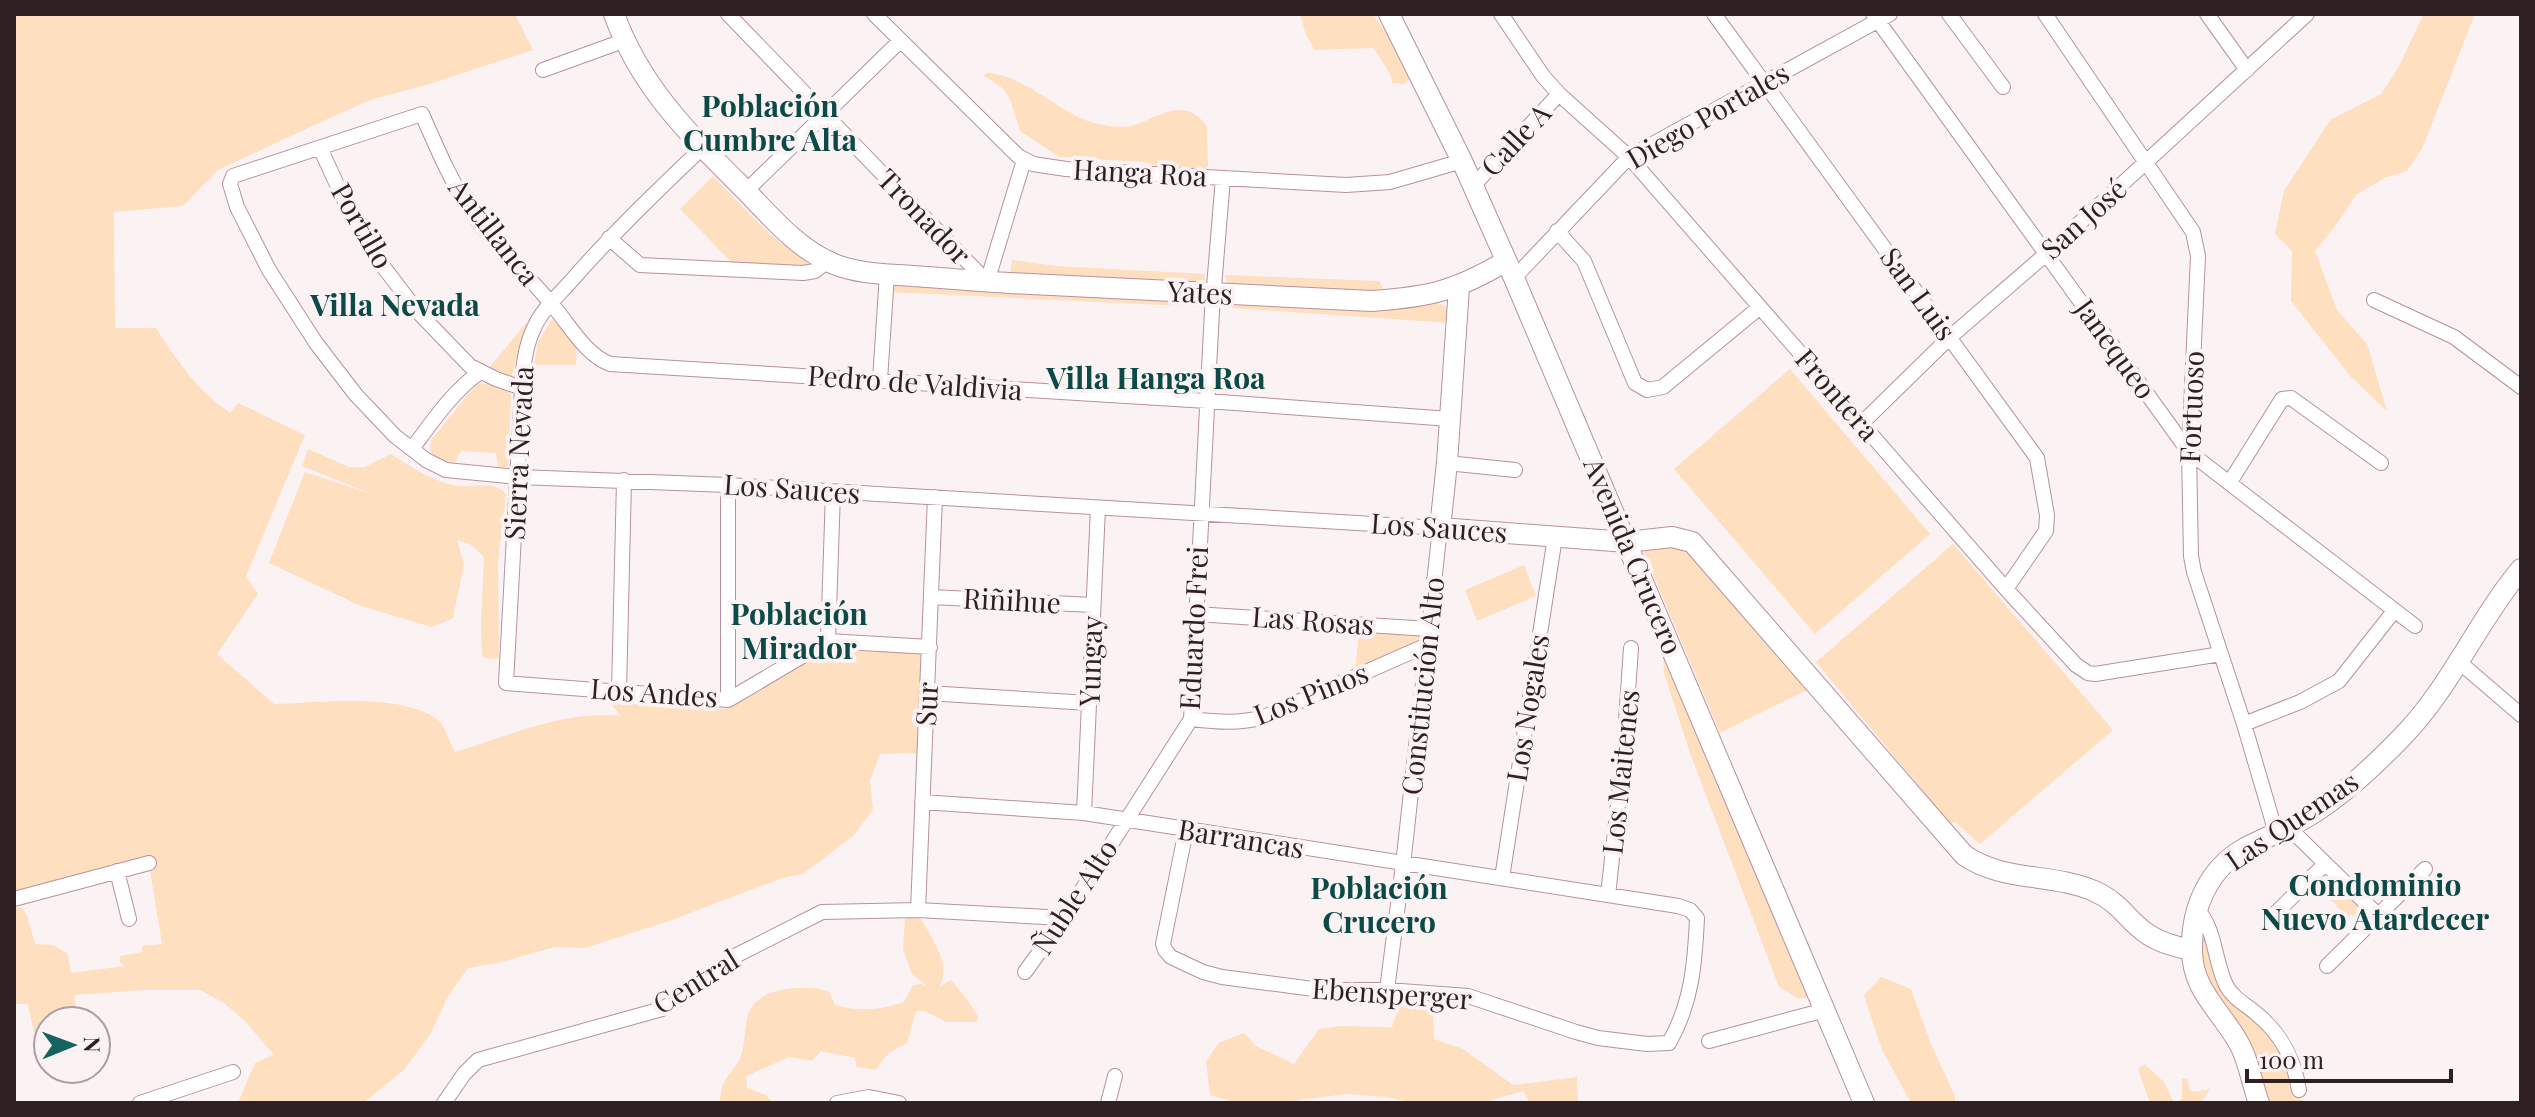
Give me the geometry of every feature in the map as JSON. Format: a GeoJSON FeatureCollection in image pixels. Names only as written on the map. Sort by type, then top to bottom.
{"type":"FeatureCollection","features":[{"type":"Feature","properties":{"kind":"main road","name":"Yates"},"geometry":{"type":"LineString","coordinates":[[614,14],[623,41],[648,83],[702,148],[779,225],[809,250],[851,269],[987,282],[1372,301],[1407,298],[1459,287],[1510,270]]}},
{"type":"Feature","properties":{"kind":"main road","name":"Avenida Crucero"},"geometry":{"type":"LineString","coordinates":[[1389,14],[1462,161],[1510,270],[1864,1103]]}},
{"type":"Feature","properties":{"kind":"main road","name":"Constitución Alto"},"geometry":{"type":"LineString","coordinates":[[1440,528],[1459,287]]}},
{"type":"Feature","properties":{"kind":"main road","name":"Los Sauces"},"geometry":{"type":"LineString","coordinates":[[1440,528],[1627,542],[1679,537],[1697,545],[1947,837],[1972,861],[1991,869],[2090,890],[2121,908],[2143,932],[2155,939],[2192,950]]}},
{"type":"Feature","properties":{"kind":"main road","name":"Las Quemas"},"geometry":{"type":"LineString","coordinates":[[2259,1103],[2238,1042],[2199,987],[2193,964],[2197,909],[2206,886],[2231,857],[2329,802],[2402,738],[2423,713],[2490,610],[2521,569]]}},
{"type":"Feature","properties":{"kind":"street","name":"Tronador"},"geometry":{"type":"LineString","coordinates":[[728,14],[987,282]]}},
{"type":"Feature","properties":{"kind":"street","name":"Hanga Roa"},"geometry":{"type":"LineString","coordinates":[[874,14],[1024,160],[1042,166],[1373,185],[1405,179],[1462,161]]}},
{"type":"Feature","properties":{"kind":"street","name":"Frontera"},"geometry":{"type":"LineString","coordinates":[[1501,14],[1543,76],[1629,157],[2076,665],[2088,673],[2102,673],[2221,654]]}},
{"type":"Feature","properties":{"kind":"street","name":"San Luis"},"geometry":{"type":"LineString","coordinates":[[1714,14],[2038,462],[2047,515],[2046,531],[2006,589]]}},
{"type":"Feature","properties":{"kind":"street"},"geometry":{"type":"LineString","coordinates":[[1949,14],[2003,87]]}},
{"type":"Feature","properties":{"kind":"street","name":"Fortuoso"},"geometry":{"type":"LineString","coordinates":[[2045,14],[2193,232],[2198,256],[2189,452],[2193,564],[2244,724],[2283,830]]}},
{"type":"Feature","properties":{"kind":"street"},"geometry":{"type":"LineString","coordinates":[[2207,14],[2247,70]]}},
{"type":"Feature","properties":{"kind":"street","name":"San José"},"geometry":{"type":"LineString","coordinates":[[1862,423],[1949,338],[2046,254],[2307,14]]}},
{"type":"Feature","properties":{"kind":"street","name":"Diego Portales"},"geometry":{"type":"LineString","coordinates":[[1510,270],[1557,231],[1629,157],[1880,16]]}},
{"type":"Feature","properties":{"kind":"street","name":"Janequeo"},"geometry":{"type":"LineString","coordinates":[[1880,16],[2189,452],[2415,626]]}},
{"type":"Feature","properties":{"kind":"street"},"geometry":{"type":"LineString","coordinates":[[543,70],[623,41]]}},
{"type":"Feature","properties":{"kind":"street"},"geometry":{"type":"LineString","coordinates":[[746,191],[900,41]]}},
{"type":"Feature","properties":{"kind":"street","name":"Calle A"},"geometry":{"type":"LineString","coordinates":[[1473,186],[1559,94]]}},
{"type":"Feature","properties":{"kind":"street","name":"Antillanca"},"geometry":{"type":"LineString","coordinates":[[320,148],[422,114],[443,164],[474,216],[551,303]]}},
{"type":"Feature","properties":{"kind":"street","name":"Los Sauces"},"geometry":{"type":"LineString","coordinates":[[320,148],[233,176],[230,184],[235,201],[294,312],[356,395],[412,449],[446,470],[518,477],[728,485],[1440,528]]}},
{"type":"Feature","properties":{"kind":"street","name":"Portillo"},"geometry":{"type":"LineString","coordinates":[[320,148],[375,256],[418,312],[462,360],[480,372],[522,388]]}},
{"type":"Feature","properties":{"kind":"street","name":"Sierra Nevada"},"geometry":{"type":"LineString","coordinates":[[506,683],[522,388],[530,337],[538,319],[609,238],[702,148]]}},
{"type":"Feature","properties":{"kind":"street"},"geometry":{"type":"LineString","coordinates":[[987,282],[1024,160]]}},
{"type":"Feature","properties":{"kind":"street","name":"Eduardo Frei"},"geometry":{"type":"LineString","coordinates":[[1125,821],[1191,719],[1213,294],[1223,178]]}},
{"type":"Feature","properties":{"kind":"street"},"geometry":{"type":"LineString","coordinates":[[1557,231],[1584,261],[1635,383],[1643,389],[1652,391],[1663,387],[1760,307]]}},
{"type":"Feature","properties":{"kind":"street"},"geometry":{"type":"LineString","coordinates":[[609,238],[640,265],[803,273],[815,271],[828,261]]}},
{"type":"Feature","properties":{"kind":"street"},"geometry":{"type":"LineString","coordinates":[[880,380],[887,274]]}},
{"type":"Feature","properties":{"kind":"street"},"geometry":{"type":"LineString","coordinates":[[2374,300],[2454,337],[2521,387]]}},
{"type":"Feature","properties":{"kind":"street","name":"Pedro de Valdivia"},"geometry":{"type":"LineString","coordinates":[[551,303],[594,355],[616,366],[880,380],[1450,419]]}},
{"type":"Feature","properties":{"kind":"street","name":"Sierra Nevada"},"geometry":{"type":"LineString","coordinates":[[412,449],[453,397],[480,372]]}},
{"type":"Feature","properties":{"kind":"street"},"geometry":{"type":"LineString","coordinates":[[2230,482],[2282,399],[2291,398],[2381,463]]}},
{"type":"Feature","properties":{"kind":"street"},"geometry":{"type":"LineString","coordinates":[[1447,463],[1515,470]]}},
{"type":"Feature","properties":{"kind":"street"},"geometry":{"type":"LineString","coordinates":[[619,692],[624,480]]}},
{"type":"Feature","properties":{"kind":"street"},"geometry":{"type":"LineString","coordinates":[[728,485],[728,700]]}},
{"type":"Feature","properties":{"kind":"street"},"geometry":{"type":"LineString","coordinates":[[833,492],[828,641],[930,647]]}},
{"type":"Feature","properties":{"kind":"street","name":"Sur"},"geometry":{"type":"LineString","coordinates":[[918,910],[935,497]]}},
{"type":"Feature","properties":{"kind":"street","name":"Yungay"},"geometry":{"type":"LineString","coordinates":[[1084,813],[1098,508]]}},
{"type":"Feature","properties":{"kind":"street","name":"Constitución Alto"},"geometry":{"type":"LineString","coordinates":[[1387,990],[1440,528]]}},
{"type":"Feature","properties":{"kind":"street","name":"Los Nogales"},"geometry":{"type":"LineString","coordinates":[[1502,878],[1555,537]]}},
{"type":"Feature","properties":{"kind":"street","name":"Riñihue"},"geometry":{"type":"LineString","coordinates":[[931,597],[1093,605]]}},
{"type":"Feature","properties":{"kind":"street"},"geometry":{"type":"LineString","coordinates":[[2244,724],[2300,702],[2339,681],[2394,611]]}},
{"type":"Feature","properties":{"kind":"street","name":"Las Rosas"},"geometry":{"type":"LineString","coordinates":[[1196,614],[1429,629]]}},
{"type":"Feature","properties":{"kind":"street","name":"Los Andes"},"geometry":{"type":"LineString","coordinates":[[506,683],[728,700],[828,641]]}},
{"type":"Feature","properties":{"kind":"street","name":"Los Pinos"},"geometry":{"type":"LineString","coordinates":[[1191,719],[1236,723],[1264,717],[1427,645]]}},
{"type":"Feature","properties":{"kind":"street","name":"Los Maitenes"},"geometry":{"type":"LineString","coordinates":[[1608,895],[1624,750],[1631,648]]}},
{"type":"Feature","properties":{"kind":"street"},"geometry":{"type":"LineString","coordinates":[[2458,661],[2521,715]]}},
{"type":"Feature","properties":{"kind":"street"},"geometry":{"type":"LineString","coordinates":[[927,693],[1089,703]]}},
{"type":"Feature","properties":{"kind":"street","name":"Barrancas"},"geometry":{"type":"LineString","coordinates":[[922,802],[1084,813],[1678,906],[1690,910],[1697,918],[1689,994],[1682,1018],[1669,1043]]}},
{"type":"Feature","properties":{"kind":"street","name":"Ñuble Alto"},"geometry":{"type":"LineString","coordinates":[[1025,972],[1064,918],[1125,821]]}},
{"type":"Feature","properties":{"kind":"street","name":"Ebensperger"},"geometry":{"type":"LineString","coordinates":[[1186,830],[1163,935],[1165,950],[1171,957],[1203,972],[1321,990],[1387,990],[1468,996],[1598,1038],[1647,1044],[1669,1043]]}},
{"type":"Feature","properties":{"kind":"street"},"geometry":{"type":"LineString","coordinates":[[2283,830],[2325,864],[2379,916]]}},
{"type":"Feature","properties":{"kind":"street"},"geometry":{"type":"LineString","coordinates":[[14,899],[149,863]]}},
{"type":"Feature","properties":{"kind":"street"},"geometry":{"type":"LineString","coordinates":[[2273,916],[2325,864]]}},
{"type":"Feature","properties":{"kind":"street"},"geometry":{"type":"LineString","coordinates":[[2327,966],[2425,869]]}},
{"type":"Feature","properties":{"kind":"street"},"geometry":{"type":"LineString","coordinates":[[117,871],[129,919]]}},
{"type":"Feature","properties":{"kind":"street"},"geometry":{"type":"LineString","coordinates":[[2197,909],[2209,927],[2226,985],[2285,1044],[2299,1090]]}},
{"type":"Feature","properties":{"kind":"street","name":"Central"},"geometry":{"type":"LineString","coordinates":[[444,1103],[478,1060],[662,1009],[737,955],[822,912],[918,910],[1064,918]]}},
{"type":"Feature","properties":{"kind":"street"},"geometry":{"type":"LineString","coordinates":[[1709,1041],[1825,1010]]}},
{"type":"Feature","properties":{"kind":"street"},"geometry":{"type":"LineString","coordinates":[[140,1103],[233,1072]]}},
{"type":"Feature","properties":{"kind":"street"},"geometry":{"type":"LineString","coordinates":[[1108,1103],[1115,1076]]}},
{"type":"Feature","properties":{"kind":"street"},"geometry":{"type":"LineString","coordinates":[[837,1103],[869,1097],[899,1103]]}},
{"type":"Feature","properties":{"kind":"shaded area"},"geometry":{"type":"Polygon","coordinates":[[[14,14],[515,14],[533,50],[373,99],[334,116],[218,170],[183,206],[114,212],[115,328],[156,328],[189,375],[230,413],[238,403],[305,435],[246,576],[258,594],[217,654],[274,704],[381,702],[421,711],[440,722],[455,752],[558,721],[600,715],[621,716],[610,702],[725,709],[823,650],[921,653],[917,753],[880,754],[870,781],[873,810],[853,836],[803,874],[782,878],[672,920],[585,948],[555,947],[468,968],[447,998],[431,1033],[404,1070],[363,1103],[238,1103],[255,1063],[274,1055],[245,1021],[224,1003],[200,990],[74,995],[76,1005],[32,1005],[32,1023],[28,1004],[14,1004],[14,908],[22,907],[35,944],[54,945],[68,954],[71,973],[125,966],[120,962],[120,956],[142,952],[142,946],[162,944],[149,864],[14,899],[14,14]]]}},
{"type":"Feature","properties":{"kind":"shaded area"},"geometry":{"type":"Polygon","coordinates":[[[1300,14],[1373,15],[1391,38],[1411,78],[1404,84],[1392,83],[1374,48],[1315,50],[1306,35],[1300,14]]]}},
{"type":"Feature","properties":{"kind":"shaded area"},"geometry":{"type":"Polygon","coordinates":[[[2424,14],[2475,14],[2422,149],[2407,171],[2384,178],[2356,195],[2315,251],[2337,310],[2367,344],[2387,411],[2351,377],[2291,301],[2292,251],[2275,234],[2284,191],[2330,120],[2381,94],[2397,70],[2424,14]]]}},
{"type":"Feature","properties":{"kind":"shaded area"},"geometry":{"type":"Polygon","coordinates":[[[986,73],[1017,81],[1074,115],[1104,125],[1127,127],[1163,113],[1190,112],[1207,126],[1208,166],[1206,169],[1165,168],[1143,162],[1059,157],[1020,131],[1004,89],[984,76],[986,73]]]}},
{"type":"Feature","properties":{"kind":"shaded area"},"geometry":{"type":"Polygon","coordinates":[[[713,176],[769,232],[807,261],[809,269],[732,263],[680,209],[713,176]]]}},
{"type":"Feature","properties":{"kind":"shaded area"},"geometry":{"type":"Polygon","coordinates":[[[1012,260],[1056,266],[1205,274],[1204,284],[1010,275],[1012,260]]]}},
{"type":"Feature","properties":{"kind":"shaded area"},"geometry":{"type":"Polygon","coordinates":[[[1225,275],[1379,281],[1383,289],[1381,292],[1228,285],[1225,275]]]}},
{"type":"Feature","properties":{"kind":"shaded area"},"geometry":{"type":"Polygon","coordinates":[[[895,283],[1202,302],[1204,307],[890,292],[895,283]]]}},
{"type":"Feature","properties":{"kind":"shaded area"},"geometry":{"type":"Polygon","coordinates":[[[1435,301],[1446,307],[1450,323],[1219,307],[1222,303],[1435,301]]]}},
{"type":"Feature","properties":{"kind":"shaded area"},"geometry":{"type":"Polygon","coordinates":[[[554,316],[577,344],[576,365],[534,365],[538,342],[554,316]]]}},
{"type":"Feature","properties":{"kind":"shaded area"},"geometry":{"type":"Polygon","coordinates":[[[527,322],[511,379],[489,368],[527,322]]]}},
{"type":"Feature","properties":{"kind":"shaded area"},"geometry":{"type":"Polygon","coordinates":[[[1790,369],[1930,534],[1815,634],[1674,469],[1790,369]]]}},
{"type":"Feature","properties":{"kind":"shaded area"},"geometry":{"type":"Polygon","coordinates":[[[481,383],[508,389],[511,394],[508,467],[498,467],[496,453],[461,451],[454,464],[434,457],[430,450],[431,440],[476,385],[481,383]]]}},
{"type":"Feature","properties":{"kind":"shaded area"},"geometry":{"type":"Polygon","coordinates":[[[308,449],[349,467],[365,467],[391,454],[441,482],[459,486],[491,486],[502,490],[506,495],[498,561],[499,658],[482,656],[484,557],[470,544],[457,540],[464,564],[453,618],[432,627],[361,606],[269,563],[305,472],[374,495],[302,466],[308,449]]]}},
{"type":"Feature","properties":{"kind":"shaded area"},"geometry":{"type":"Polygon","coordinates":[[[1657,544],[1686,549],[1809,689],[1720,733],[1642,548],[1657,544]]]}},
{"type":"Feature","properties":{"kind":"shaded area"},"geometry":{"type":"Polygon","coordinates":[[[1953,544],[2113,730],[1980,844],[1955,822],[1950,824],[1816,662],[1953,544]]]}},
{"type":"Feature","properties":{"kind":"shaded area"},"geometry":{"type":"Polygon","coordinates":[[[1524,565],[1536,596],[1477,621],[1465,590],[1524,565]]]}},
{"type":"Feature","properties":{"kind":"shaded area"},"geometry":{"type":"Polygon","coordinates":[[[1359,630],[1421,632],[1420,644],[1355,672],[1359,630]]]}},
{"type":"Feature","properties":{"kind":"shaded area"},"geometry":{"type":"Polygon","coordinates":[[[1663,653],[1815,995],[1799,999],[1779,987],[1690,753],[1664,673],[1663,653]]]}},
{"type":"Feature","properties":{"kind":"shaded area"},"geometry":{"type":"Polygon","coordinates":[[[2326,876],[2368,916],[2362,925],[2351,914],[2348,917],[2313,883],[2326,876]]]}},
{"type":"Feature","properties":{"kind":"shaded area"},"geometry":{"type":"Polygon","coordinates":[[[920,917],[942,960],[943,978],[939,987],[951,980],[979,1018],[976,1022],[946,1022],[925,1011],[916,1011],[907,1043],[889,1053],[875,1070],[856,1067],[855,1058],[821,1051],[812,1061],[789,1057],[746,1076],[747,1088],[766,1095],[773,1103],[720,1103],[725,1080],[742,1053],[750,1010],[768,994],[811,988],[829,992],[835,1005],[870,1009],[904,1002],[913,985],[928,987],[912,974],[903,949],[905,918],[920,917]]]}},
{"type":"Feature","properties":{"kind":"shaded area"},"geometry":{"type":"Polygon","coordinates":[[[2201,929],[2211,947],[2216,979],[2226,997],[2246,1012],[2279,1048],[2294,1096],[2309,1103],[2270,1103],[2212,993],[2200,956],[2201,929]]]}},
{"type":"Feature","properties":{"kind":"shaded area"},"geometry":{"type":"Polygon","coordinates":[[[1881,977],[1911,989],[1931,1044],[1955,1096],[1955,1103],[1911,1103],[1882,1050],[1864,995],[1881,977]]]}},
{"type":"Feature","properties":{"kind":"shaded area"},"geometry":{"type":"Polygon","coordinates":[[[1404,992],[1433,1009],[1434,1039],[1463,1049],[1513,1085],[1577,1077],[1578,1102],[1624,1103],[1530,1103],[1523,1091],[1482,1103],[1414,1103],[1346,1094],[1277,1103],[1231,1101],[1210,1095],[1206,1061],[1219,1043],[1244,1033],[1256,1046],[1294,1064],[1319,1029],[1392,1027],[1404,992]]]}},
{"type":"Feature","properties":{"kind":"shaded area"},"geometry":{"type":"Polygon","coordinates":[[[2144,1064],[2164,1082],[2174,1103],[2150,1103],[2138,1069],[2144,1064]]]}},
{"type":"Feature","properties":{"kind":"shaded area"},"geometry":{"type":"Polygon","coordinates":[[[2182,1079],[2187,1079],[2190,1090],[2194,1092],[2210,1089],[2201,1103],[2177,1103],[2182,1099],[2182,1079]]]}},
{"type":"Feature","properties":{"kind":"district","name":"Población Cumbre Alta"},"geometry":{"type":"Point","coordinates":[770,124]}},
{"type":"Feature","properties":{"kind":"district","name":"Villa Nevada"},"geometry":{"type":"Point","coordinates":[395,306]}},
{"type":"Feature","properties":{"kind":"district","name":"Villa Hanga Roa"},"geometry":{"type":"Point","coordinates":[1156,379]}},
{"type":"Feature","properties":{"kind":"district","name":"Población Mirador"},"geometry":{"type":"Point","coordinates":[799,632]}},
{"type":"Feature","properties":{"kind":"district","name":"Condominio Nuevo Atardecer"},"geometry":{"type":"Point","coordinates":[2375,903]}},
{"type":"Feature","properties":{"kind":"district","name":"Población Crucero"},"geometry":{"type":"Point","coordinates":[1379,906]}}]}
